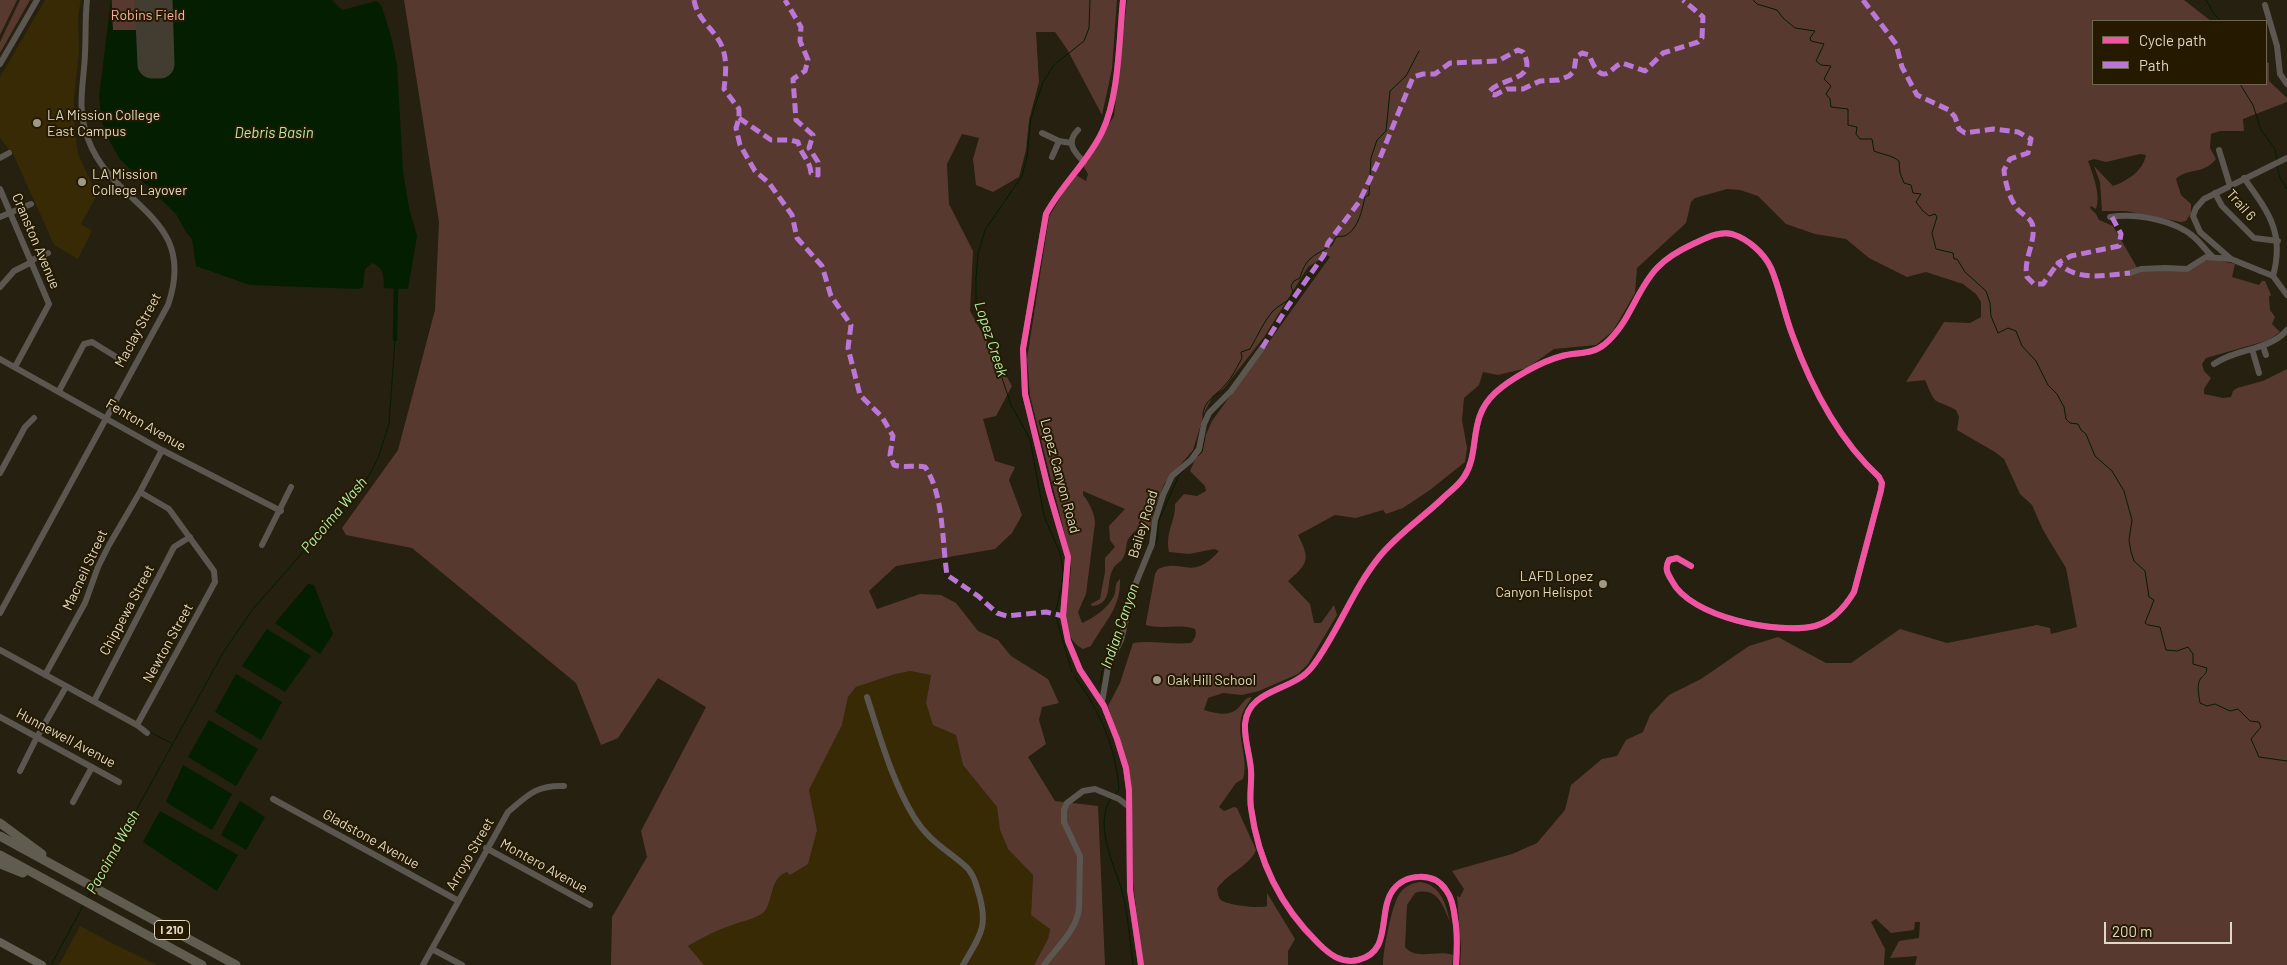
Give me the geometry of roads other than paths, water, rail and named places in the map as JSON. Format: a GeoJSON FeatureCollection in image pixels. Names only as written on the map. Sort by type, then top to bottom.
{"type":"FeatureCollection","features":[{"type":"Feature","properties":{"kind":"highway"},"geometry":{"type":"LineString","coordinates":[[0,823],[77,878]]}},
{"type":"Feature","properties":{"kind":"highway","name":"I 210"},"geometry":{"type":"LineString","coordinates":[[0,836],[236,965]]}},
{"type":"Feature","properties":{"kind":"highway","name":"I 210"},"geometry":{"type":"LineString","coordinates":[[0,855],[202,965]]}},
{"type":"Feature","properties":{"kind":"highway"},"geometry":{"type":"LineString","coordinates":[[0,864],[58,887]]}},
{"type":"Feature","properties":{"kind":"main road"},"geometry":{"type":"LineString","coordinates":[[0,942],[39,964]]}},
{"type":"Feature","properties":{"kind":"street"},"geometry":{"type":"LineString","coordinates":[[0,64],[37,0]]}},
{"type":"Feature","properties":{"kind":"street","name":"Maclay Street"},"geometry":{"type":"LineString","coordinates":[[0,613],[168,304],[174,286],[175,267],[170,241],[159,223],[104,169],[88,138],[82,116],[80,93],[86,53],[85,19],[88,0]]}},
{"type":"Feature","properties":{"kind":"street","name":"Lopez Canyon Road"},"geometry":{"type":"LineString","coordinates":[[1122,0],[1111,110],[1103,131],[1084,162],[1054,200],[1046,214],[1023,349],[1023,376],[1027,403],[1068,557],[1063,616],[1066,635],[1080,670],[1102,702],[1126,768],[1129,806],[1130,890],[1141,965]]}},
{"type":"Feature","properties":{"kind":"street"},"geometry":{"type":"LineString","coordinates":[[2265,5],[2278,46],[2280,74],[2287,84]]}},
{"type":"Feature","properties":{"kind":"street"},"geometry":{"type":"LineString","coordinates":[[1078,130],[1072,136],[1070,143],[1073,150],[1084,162]]}},
{"type":"Feature","properties":{"kind":"street"},"geometry":{"type":"LineString","coordinates":[[1042,133],[1059,141],[1070,143]]}},
{"type":"Feature","properties":{"kind":"street"},"geometry":{"type":"LineString","coordinates":[[1052,156],[1059,141]]}},
{"type":"Feature","properties":{"kind":"street"},"geometry":{"type":"LineString","coordinates":[[2219,150],[2230,186]]}},
{"type":"Feature","properties":{"kind":"street"},"geometry":{"type":"LineString","coordinates":[[0,158],[9,153]]}},
{"type":"Feature","properties":{"kind":"street"},"geometry":{"type":"LineString","coordinates":[[2231,259],[2208,241],[2193,220],[2193,212],[2197,205],[2215,193],[2287,158]]}},
{"type":"Feature","properties":{"kind":"street"},"geometry":{"type":"LineString","coordinates":[[2244,178],[2270,215],[2278,241],[2273,276]]}},
{"type":"Feature","properties":{"kind":"street","name":"Cranston Avenue"},"geometry":{"type":"LineString","coordinates":[[0,188],[49,304],[16,367]]}},
{"type":"Feature","properties":{"kind":"street","name":"Trail 6"},"geometry":{"type":"LineString","coordinates":[[2215,193],[2225,210],[2254,238],[2278,241]]}},
{"type":"Feature","properties":{"kind":"street"},"geometry":{"type":"LineString","coordinates":[[0,217],[31,204]]}},
{"type":"Feature","properties":{"kind":"street"},"geometry":{"type":"LineString","coordinates":[[2110,217],[2143,217],[2156,220],[2190,234],[2213,257]]}},
{"type":"Feature","properties":{"kind":"street"},"geometry":{"type":"LineString","coordinates":[[1456,965],[1456,929],[1452,903],[1443,885],[1424,877],[1408,878],[1392,891],[1379,944],[1364,958],[1351,961],[1331,956],[1296,920],[1278,893],[1269,874],[1250,806],[1251,769],[1245,730],[1247,714],[1256,701],[1290,684],[1308,672],[1334,633],[1364,579],[1381,555],[1462,479],[1470,460],[1480,414],[1494,394],[1541,364],[1562,356],[1589,353],[1604,346],[1633,308],[1648,279],[1658,265],[1688,246],[1724,233],[1736,235],[1751,244],[1770,267],[1791,333],[1814,386],[1851,449],[1879,477],[1881,490],[1854,592],[1847,604],[1833,617],[1816,626],[1795,629],[1746,623],[1695,605],[1682,596],[1675,587],[1666,565],[1669,560],[1678,558],[1691,566]]}},
{"type":"Feature","properties":{"kind":"street"},"geometry":{"type":"LineString","coordinates":[[0,287],[14,271],[48,253]]}},
{"type":"Feature","properties":{"kind":"street"},"geometry":{"type":"LineString","coordinates":[[2130,272],[2165,268],[2188,269],[2204,258],[2231,259],[2273,276],[2287,295]]}},
{"type":"Feature","properties":{"kind":"street"},"geometry":{"type":"LineString","coordinates":[[2214,364],[2225,357],[2274,341],[2287,331]]}},
{"type":"Feature","properties":{"kind":"street"},"geometry":{"type":"LineString","coordinates":[[60,391],[84,344],[92,342],[118,358]]}},
{"type":"Feature","properties":{"kind":"street"},"geometry":{"type":"LineString","coordinates":[[2262,346],[2266,355]]}},
{"type":"Feature","properties":{"kind":"street","name":"Bailey Road"},"geometry":{"type":"LineString","coordinates":[[1102,702],[1108,666],[1121,640],[1133,590],[1152,544],[1155,520],[1163,495],[1172,476],[1191,460],[1199,449],[1204,424],[1209,413],[1231,391],[1262,348]]}},
{"type":"Feature","properties":{"kind":"street"},"geometry":{"type":"LineString","coordinates":[[2252,349],[2259,373]]}},
{"type":"Feature","properties":{"kind":"street","name":"Fenton Avenue"},"geometry":{"type":"LineString","coordinates":[[0,359],[162,450],[280,511]]}},
{"type":"Feature","properties":{"kind":"street"},"geometry":{"type":"LineString","coordinates":[[0,473],[25,427],[34,418]]}},
{"type":"Feature","properties":{"kind":"street","name":"Macneil Street"},"geometry":{"type":"LineString","coordinates":[[45,675],[86,603],[98,567],[109,545],[162,450]]}},
{"type":"Feature","properties":{"kind":"street"},"geometry":{"type":"LineString","coordinates":[[262,545],[291,487]]}},
{"type":"Feature","properties":{"kind":"street"},"geometry":{"type":"LineString","coordinates":[[140,492],[169,509],[190,537]]}},
{"type":"Feature","properties":{"kind":"street","name":"Newton Street"},"geometry":{"type":"LineString","coordinates":[[137,725],[215,582],[214,571],[190,537]]}},
{"type":"Feature","properties":{"kind":"street","name":"Chippewa Street"},"geometry":{"type":"LineString","coordinates":[[94,701],[174,547],[190,537]]}},
{"type":"Feature","properties":{"kind":"street"},"geometry":{"type":"LineString","coordinates":[[0,650],[137,725],[147,733]]}},
{"type":"Feature","properties":{"kind":"street"},"geometry":{"type":"LineString","coordinates":[[20,771],[66,686]]}},
{"type":"Feature","properties":{"kind":"street"},"geometry":{"type":"LineString","coordinates":[[867,697],[884,750],[904,800],[930,840],[967,868],[975,881],[984,911],[984,923],[963,965]]}},
{"type":"Feature","properties":{"kind":"street","name":"Hunnewell Avenue"},"geometry":{"type":"LineString","coordinates":[[0,717],[119,782]]}},
{"type":"Feature","properties":{"kind":"street"},"geometry":{"type":"LineString","coordinates":[[73,802],[92,767]]}},
{"type":"Feature","properties":{"kind":"street","name":"Arroyo Street"},"geometry":{"type":"LineString","coordinates":[[423,965],[457,900],[508,812],[530,794],[547,785],[564,786]]}},
{"type":"Feature","properties":{"kind":"street"},"geometry":{"type":"LineString","coordinates":[[1044,965],[1074,925],[1079,909],[1080,856],[1064,822],[1063,816],[1067,803],[1083,791],[1095,790],[1119,799],[1129,806]]}},
{"type":"Feature","properties":{"kind":"street","name":"Gladstone Avenue"},"geometry":{"type":"LineString","coordinates":[[273,799],[457,900]]}},
{"type":"Feature","properties":{"kind":"street","name":"Montero Avenue"},"geometry":{"type":"LineString","coordinates":[[486,848],[590,905]]}},
{"type":"Feature","properties":{"kind":"street"},"geometry":{"type":"LineString","coordinates":[[432,948],[462,965]]}},
{"type":"Feature","properties":{"kind":"water","name":"Debris Basin"},"geometry":{"type":"Polygon","coordinates":[[[111,0],[113,30],[144,30],[145,67],[165,66],[163,0],[332,0],[342,10],[377,1],[382,7],[397,65],[403,172],[409,208],[417,236],[408,289],[384,288],[381,270],[372,263],[365,269],[363,287],[359,289],[250,285],[196,266],[192,239],[176,214],[120,159],[102,123],[99,97],[111,0]]]}},
{"type":"Feature","properties":{"kind":"water"},"geometry":{"type":"Polygon","coordinates":[[[308,584],[314,585],[333,634],[320,654],[275,623],[308,584]]]}},
{"type":"Feature","properties":{"kind":"water"},"geometry":{"type":"Polygon","coordinates":[[[267,629],[311,656],[285,692],[242,666],[267,629]]]}},
{"type":"Feature","properties":{"kind":"water"},"geometry":{"type":"Polygon","coordinates":[[[236,674],[282,702],[261,740],[215,712],[236,674]]]}},
{"type":"Feature","properties":{"kind":"water"},"geometry":{"type":"Polygon","coordinates":[[[209,720],[258,749],[236,786],[188,757],[209,720]]]}},
{"type":"Feature","properties":{"kind":"water"},"geometry":{"type":"Polygon","coordinates":[[[183,765],[232,794],[212,830],[166,802],[183,765]]]}},
{"type":"Feature","properties":{"kind":"water"},"geometry":{"type":"Polygon","coordinates":[[[240,801],[265,817],[246,850],[221,835],[240,801]]]}},
{"type":"Feature","properties":{"kind":"water"},"geometry":{"type":"Polygon","coordinates":[[[160,811],[238,855],[217,891],[143,842],[160,811]]]}},
{"type":"Feature","properties":{"kind":"waterway","name":"Lopez Creek"},"geometry":{"type":"LineString","coordinates":[[1056,610],[1062,585],[1063,570],[1060,553],[1044,516],[1030,439],[1011,405],[1002,378],[997,352],[976,305],[976,279],[978,254],[985,230],[1022,176],[1027,157],[1031,118],[1043,82],[1054,65],[1084,41],[1089,28],[1090,0]]}},
{"type":"Feature","properties":{"kind":"waterway"},"geometry":{"type":"LineString","coordinates":[[1753,0],[1757,4],[1777,10],[1795,28],[1815,31],[1810,38],[1811,41],[1824,44],[1816,61],[1821,65],[1831,66],[1824,79],[1831,86],[1826,94],[1830,99],[1831,107],[1848,109],[1848,125],[1857,127],[1856,134],[1860,139],[1872,139],[1874,151],[1891,156],[1899,161],[1900,173],[1904,183],[1911,185],[1913,193],[1921,194],[1916,202],[1929,216],[1935,214],[1937,217],[1932,233],[1936,249],[1953,253],[1954,259],[1957,259],[1965,272],[1986,291],[1990,303],[1991,316],[1998,333],[2008,328],[2016,331],[2022,346],[2036,361],[2048,385],[2057,394],[2064,407],[2066,419],[2070,423],[2078,424],[2086,434],[2095,456],[2112,471],[2124,491],[2132,520],[2129,540],[2131,552],[2134,561],[2145,571],[2149,597],[2154,600],[2145,623],[2160,627],[2166,650],[2177,651],[2188,647],[2193,654],[2193,664],[2207,668],[2206,673],[2199,681],[2200,703],[2207,706],[2215,704],[2230,711],[2238,709],[2250,721],[2259,722],[2261,727],[2251,739],[2259,757],[2287,761]]}},
{"type":"Feature","properties":{"kind":"waterway"},"geometry":{"type":"LineString","coordinates":[[2206,0],[2220,20]]}},
{"type":"Feature","properties":{"kind":"waterway"},"geometry":{"type":"LineString","coordinates":[[1203,418],[1203,412],[1207,403],[1228,382],[1242,358],[1241,352],[1250,349],[1272,312],[1294,295],[1291,286],[1294,281],[1300,278],[1308,261],[1332,245],[1336,237],[1346,235],[1355,227],[1360,217],[1365,197],[1369,195],[1371,158],[1377,140],[1386,131],[1390,91],[1406,76],[1419,51]]}},
{"type":"Feature","properties":{"kind":"waterway"},"geometry":{"type":"LineString","coordinates":[[2241,85],[2253,105],[2261,130],[2275,149],[2277,160]]}},
{"type":"Feature","properties":{"kind":"waterway"},"geometry":{"type":"LineString","coordinates":[[2277,166],[2280,178],[2287,189]]}},
{"type":"Feature","properties":{"kind":"waterway","name":"Pacoima Wash"},"geometry":{"type":"LineString","coordinates":[[395,339],[396,285]]}},
{"type":"Feature","properties":{"kind":"waterway","name":"Pacoima Wash"},"geometry":{"type":"LineString","coordinates":[[96,883],[224,651],[253,609],[367,479],[378,458],[389,424],[395,339]]}},
{"type":"Feature","properties":{"kind":"waterway"},"geometry":{"type":"LineString","coordinates":[[1198,456],[1202,452],[1205,437]]}},
{"type":"Feature","properties":{"kind":"waterway"},"geometry":{"type":"LineString","coordinates":[[1155,545],[1158,537],[1158,522],[1179,475],[1190,464]]}},
{"type":"Feature","properties":{"kind":"waterway","name":"Indian Canyon"},"geometry":{"type":"LineString","coordinates":[[1100,683],[1102,672],[1118,636],[1127,599],[1134,580]]}},
{"type":"Feature","properties":{"kind":"waterway","name":"Lopez Creek"},"geometry":{"type":"LineString","coordinates":[[1056,617],[1072,672]]}},
{"type":"Feature","properties":{"kind":"waterway","name":"Lopez Creek"},"geometry":{"type":"LineString","coordinates":[[1075,677],[1099,716],[1110,744],[1119,790],[1115,794]]}},
{"type":"Feature","properties":{"kind":"waterway"},"geometry":{"type":"LineString","coordinates":[[150,732],[171,743]]}},
{"type":"Feature","properties":{"kind":"waterway","name":"Lopez Creek"},"geometry":{"type":"LineString","coordinates":[[1110,799],[1105,811],[1105,836],[1124,899],[1133,965]]}},
{"type":"Feature","properties":{"kind":"waterway","name":"Pacoima Wash"},"geometry":{"type":"LineString","coordinates":[[87,898],[91,891]]}},
{"type":"Feature","properties":{"kind":"waterway","name":"Pacoima Wash"},"geometry":{"type":"LineString","coordinates":[[51,965],[84,904]]}},
{"type":"Feature","properties":{"kind":"place","name":"LA Mission College East Campus"},"geometry":{"type":"Point","coordinates":[37,123]}},
{"type":"Feature","properties":{"kind":"place","name":"LA Mission College Layover"},"geometry":{"type":"Point","coordinates":[82,182]}},
{"type":"Feature","properties":{"kind":"place","name":"LAFD Lopez Canyon Helispot"},"geometry":{"type":"Point","coordinates":[1603,584]}},
{"type":"Feature","properties":{"kind":"place","name":"Oak Hill School"},"geometry":{"type":"Point","coordinates":[1157,680]}},
{"type":"Feature","properties":{"kind":"park label","name":"Robins Field"},"geometry":{"type":"Point","coordinates":[148,15]}}]}
